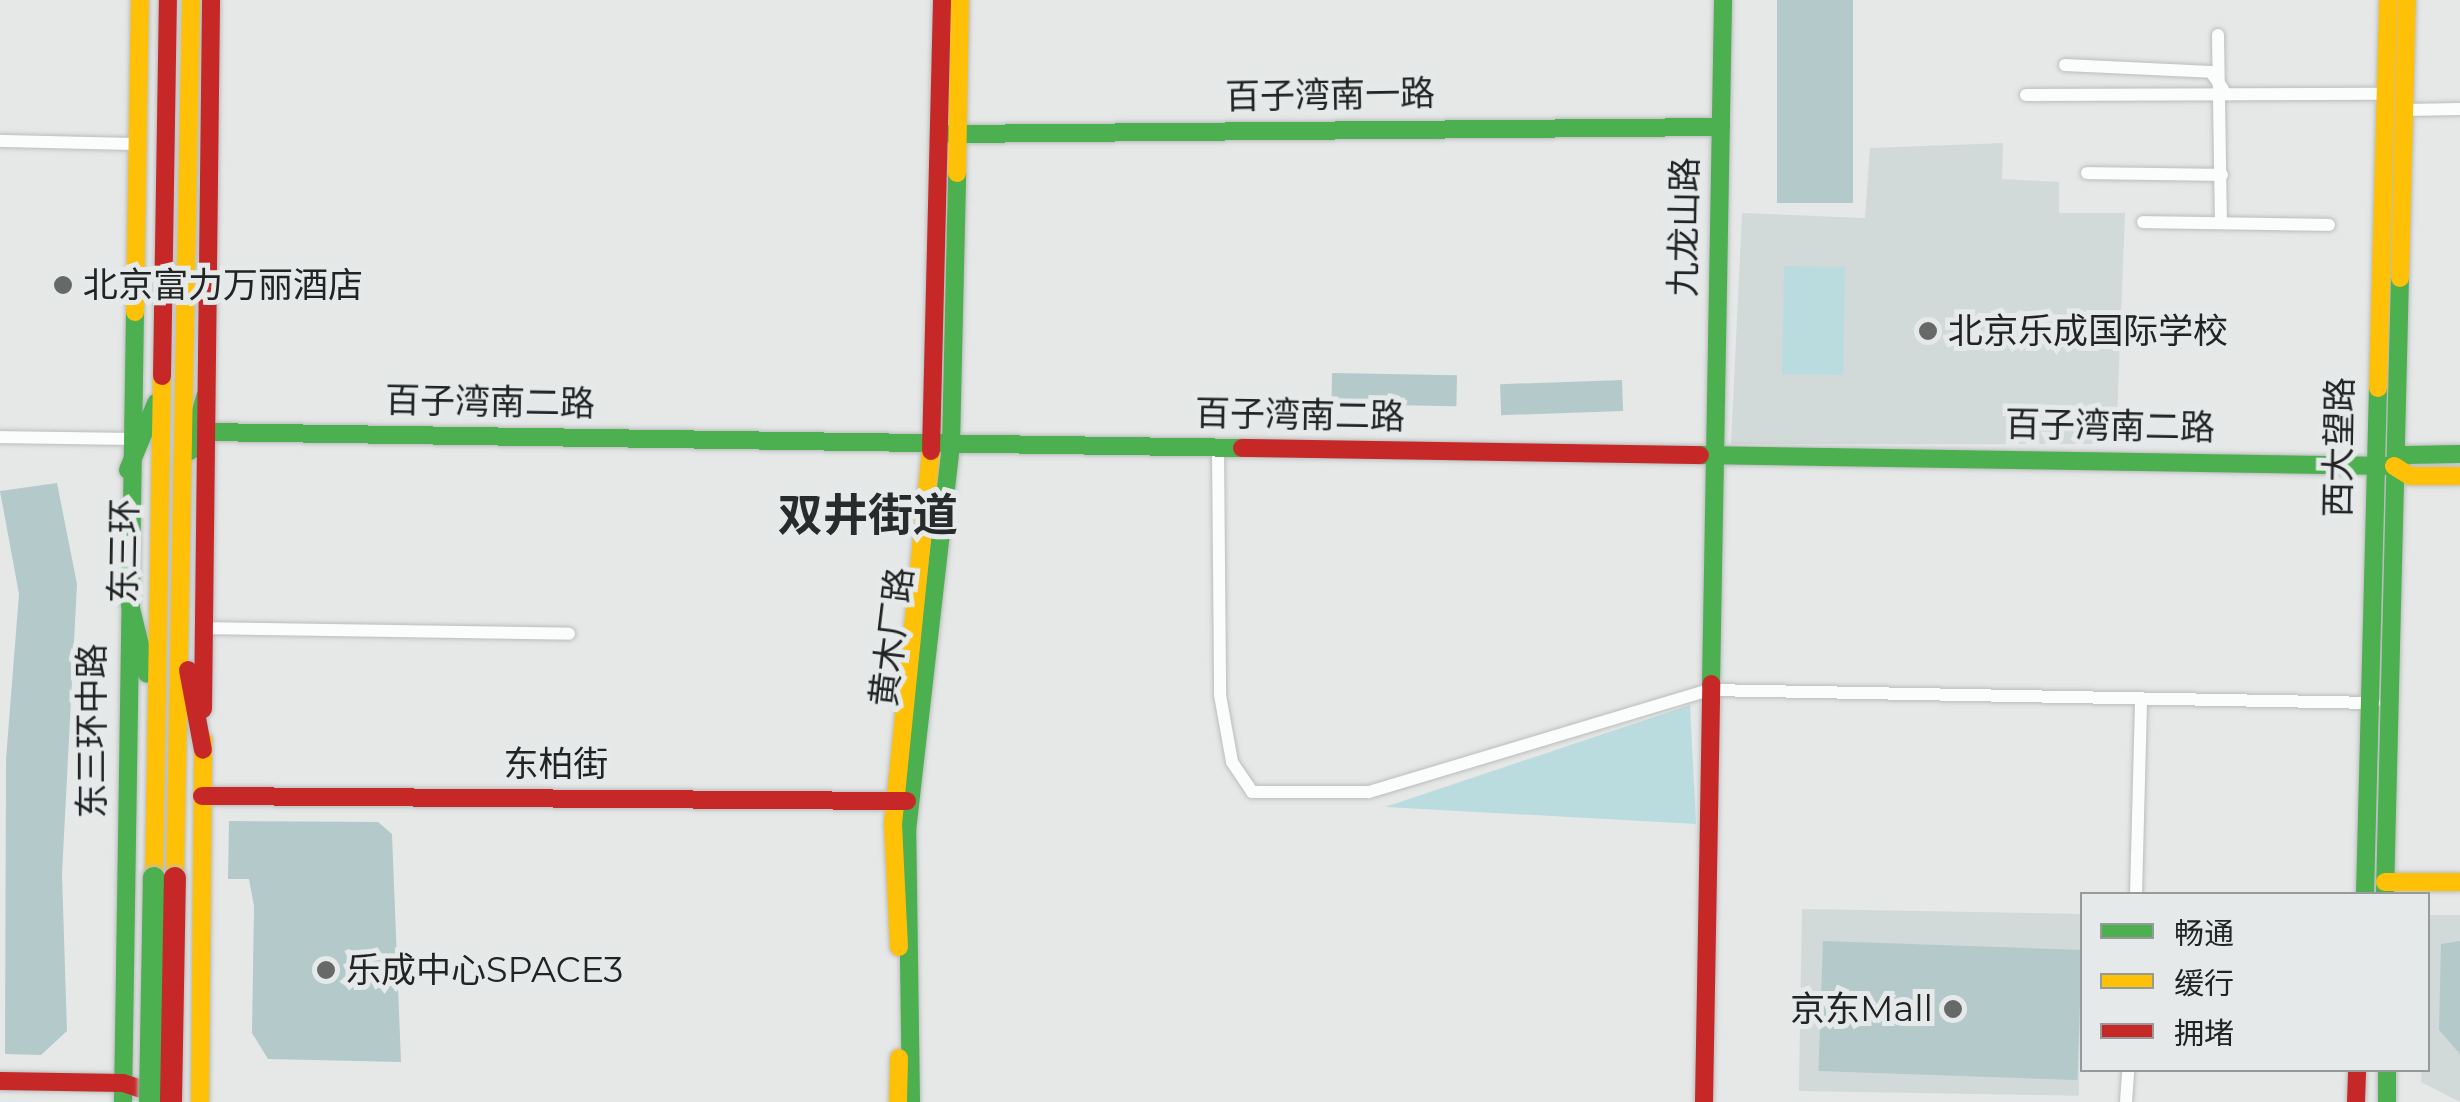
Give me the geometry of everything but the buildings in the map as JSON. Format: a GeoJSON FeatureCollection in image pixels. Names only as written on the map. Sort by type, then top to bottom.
{"type":"FeatureCollection","features":[{"type":"Feature","properties":{"kind":"main road","name":"东三环中路"},"geometry":{"type":"LineString","coordinates":[[123,1092],[128,439],[140,0]]}},
{"type":"Feature","properties":{"kind":"main road","name":"东三环"},"geometry":{"type":"LineString","coordinates":[[150,1102],[179,622],[181,483],[168,0]]}},
{"type":"Feature","properties":{"kind":"main road","name":"东三环"},"geometry":{"type":"LineString","coordinates":[[175,1102],[153,696],[161,390],[191,0]]}},
{"type":"Feature","properties":{"kind":"main road"},"geometry":{"type":"LineString","coordinates":[[200,1102],[211,0]]}},
{"type":"Feature","properties":{"kind":"main road","name":"黄木厂路"},"geometry":{"type":"LineString","coordinates":[[942,0],[948,134]]}},
{"type":"Feature","properties":{"kind":"main road","name":"黄木厂路"},"geometry":{"type":"LineString","coordinates":[[898,1102],[902,801],[941,445],[948,134],[960,0]]}},
{"type":"Feature","properties":{"kind":"main road","name":"九龙山路"},"geometry":{"type":"LineString","coordinates":[[1704,1102],[1724,0]]}},
{"type":"Feature","properties":{"kind":"main road","name":"西大望路"},"geometry":{"type":"LineString","coordinates":[[2378,890],[2388,0]]}},
{"type":"Feature","properties":{"kind":"main road","name":"西大望路"},"geometry":{"type":"LineString","coordinates":[[2378,890],[2374,703],[2382,466],[2405,110],[2408,0]]}},
{"type":"Feature","properties":{"kind":"main road","name":"百子湾南一路"},"geometry":{"type":"LineString","coordinates":[[948,134],[1721,127]]}},
{"type":"Feature","properties":{"kind":"main road"},"geometry":{"type":"LineString","coordinates":[[128,470],[161,390]]}},
{"type":"Feature","properties":{"kind":"main road"},"geometry":{"type":"LineString","coordinates":[[181,483],[205,398]]}},
{"type":"Feature","properties":{"kind":"main road","name":"百子湾南二路"},"geometry":{"type":"LineString","coordinates":[[205,432],[2382,466]]}},
{"type":"Feature","properties":{"kind":"main road"},"geometry":{"type":"LineString","coordinates":[[2382,466],[2406,454],[2460,454]]}},
{"type":"Feature","properties":{"kind":"main road"},"geometry":{"type":"LineString","coordinates":[[2382,466],[2410,476],[2460,476]]}},
{"type":"Feature","properties":{"kind":"main road"},"geometry":{"type":"LineString","coordinates":[[127,592],[153,696]]}},
{"type":"Feature","properties":{"kind":"main road"},"geometry":{"type":"LineString","coordinates":[[179,622],[202,750]]}},
{"type":"Feature","properties":{"kind":"main road","name":"东柏街"},"geometry":{"type":"LineString","coordinates":[[202,796],[902,801]]}},
{"type":"Feature","properties":{"kind":"main road","name":"黄木厂路"},"geometry":{"type":"LineString","coordinates":[[902,801],[911,1102]]}},
{"type":"Feature","properties":{"kind":"main road"},"geometry":{"type":"LineString","coordinates":[[2378,890],[2460,882]]}},
{"type":"Feature","properties":{"kind":"main road"},"geometry":{"type":"LineString","coordinates":[[124,988],[201,988]]}},
{"type":"Feature","properties":{"kind":"main road"},"geometry":{"type":"LineString","coordinates":[[2356,1102],[2357,1072]]}},
{"type":"Feature","properties":{"kind":"main road"},"geometry":{"type":"LineString","coordinates":[[2386,1072],[2386,1102]]}},
{"type":"Feature","properties":{"kind":"main road"},"geometry":{"type":"LineString","coordinates":[[0,1081],[123,1092],[175,1102]]}},
{"type":"Feature","properties":{"kind":"street"},"geometry":{"type":"LineString","coordinates":[[2218,35],[2224,91],[2221,223]]}},
{"type":"Feature","properties":{"kind":"street"},"geometry":{"type":"LineString","coordinates":[[2065,64],[2212,72],[2224,91]]}},
{"type":"Feature","properties":{"kind":"street"},"geometry":{"type":"LineString","coordinates":[[2026,95],[2224,91],[2386,94]]}},
{"type":"Feature","properties":{"kind":"street"},"geometry":{"type":"LineString","coordinates":[[2405,110],[2460,109]]}},
{"type":"Feature","properties":{"kind":"street"},"geometry":{"type":"LineString","coordinates":[[0,140],[137,144]]}},
{"type":"Feature","properties":{"kind":"street"},"geometry":{"type":"LineString","coordinates":[[2087,174],[2222,175]]}},
{"type":"Feature","properties":{"kind":"street"},"geometry":{"type":"LineString","coordinates":[[2143,222],[2329,225]]}},
{"type":"Feature","properties":{"kind":"street"},"geometry":{"type":"LineString","coordinates":[[0,437],[128,439]]}},
{"type":"Feature","properties":{"kind":"street"},"geometry":{"type":"LineString","coordinates":[[1218,449],[1220,696],[1232,762],[1252,792],[1369,792],[1709,690],[2374,703]]}},
{"type":"Feature","properties":{"kind":"street"},"geometry":{"type":"LineString","coordinates":[[204,628],[569,634]]}},
{"type":"Feature","properties":{"kind":"street"},"geometry":{"type":"LineString","coordinates":[[2136,892],[2140,700]]}},
{"type":"Feature","properties":{"kind":"street"},"geometry":{"type":"LineString","coordinates":[[2126,1102],[2128,1072]]}},
{"type":"Feature","properties":{"kind":"shaded area","name":"北京乐成国际学校"},"geometry":{"type":"Polygon","coordinates":[[[2003,143],[2002,179],[2059,182],[2059,213],[2125,213],[2116,444],[1731,444],[1742,213],[1865,218],[1870,148],[2003,143]]]}},
{"type":"Feature","properties":{"kind":"shaded area"},"geometry":{"type":"Polygon","coordinates":[[[1784,266],[1845,267],[1843,375],[1782,374],[1784,266]]]}},
{"type":"Feature","properties":{"kind":"shaded area"},"geometry":{"type":"Polygon","coordinates":[[[1690,705],[1696,824],[1385,807],[1690,705]]]}},
{"type":"Feature","properties":{"kind":"shaded area","name":"京东Mall"},"geometry":{"type":"Polygon","coordinates":[[[1802,909],[2080,914],[2079,1096],[1799,1091],[1802,909]]]}},
{"type":"Feature","properties":{"kind":"shaded area"},"geometry":{"type":"Polygon","coordinates":[[[2430,915],[2460,915],[2460,1102],[2421,1082],[2421,1072],[2430,1072],[2430,915]]]}},
{"type":"Feature","properties":{"kind":"traffic: fast"},"geometry":{"type":"LineString","coordinates":[[1711,684],[1723,0]]}},
{"type":"Feature","properties":{"kind":"traffic: fast"},"geometry":{"type":"LineString","coordinates":[[950,134],[1721,127]]}},
{"type":"Feature","properties":{"kind":"traffic: fast"},"geometry":{"type":"LineString","coordinates":[[911,1102],[907,831],[951,445],[957,173]]}},
{"type":"Feature","properties":{"kind":"traffic: fast"},"geometry":{"type":"LineString","coordinates":[[2385,892],[2400,278]]}},
{"type":"Feature","properties":{"kind":"traffic: fast"},"geometry":{"type":"LineString","coordinates":[[123,1102],[135,312]]}},
{"type":"Feature","properties":{"kind":"traffic: fast"},"geometry":{"type":"LineString","coordinates":[[2365,892],[2378,388]]}},
{"type":"Feature","properties":{"kind":"traffic: fast"},"geometry":{"type":"LineString","coordinates":[[190,451],[205,397]]}},
{"type":"Feature","properties":{"kind":"traffic: fast"},"geometry":{"type":"LineString","coordinates":[[128,470],[156,403]]}},
{"type":"Feature","properties":{"kind":"traffic: fast"},"geometry":{"type":"LineString","coordinates":[[205,432],[1242,448]]}},
{"type":"Feature","properties":{"kind":"traffic: fast"},"geometry":{"type":"LineString","coordinates":[[2394,466],[2406,455],[2460,454]]}},
{"type":"Feature","properties":{"kind":"traffic: fast"},"geometry":{"type":"LineString","coordinates":[[1700,455],[2388,466]]}},
{"type":"Feature","properties":{"kind":"traffic: fast"},"geometry":{"type":"LineString","coordinates":[[127,592],[147,674]]}},
{"type":"Feature","properties":{"kind":"traffic: fast"},"geometry":{"type":"LineString","coordinates":[[150,1102],[154,878]]}},
{"type":"Feature","properties":{"kind":"traffic: fast"},"geometry":{"type":"LineString","coordinates":[[2387,1072],[2387,1102]]}},
{"type":"Feature","properties":{"kind":"traffic: slow"},"geometry":{"type":"LineString","coordinates":[[135,312],[140,0]]}},
{"type":"Feature","properties":{"kind":"traffic: slow"},"geometry":{"type":"LineString","coordinates":[[175,878],[191,0]]}},
{"type":"Feature","properties":{"kind":"traffic: slow"},"geometry":{"type":"LineString","coordinates":[[957,173],[960,0]]}},
{"type":"Feature","properties":{"kind":"traffic: slow"},"geometry":{"type":"LineString","coordinates":[[2378,388],[2388,0]]}},
{"type":"Feature","properties":{"kind":"traffic: slow"},"geometry":{"type":"LineString","coordinates":[[2400,278],[2407,0]]}},
{"type":"Feature","properties":{"kind":"traffic: slow"},"geometry":{"type":"LineString","coordinates":[[154,878],[162,376]]}},
{"type":"Feature","properties":{"kind":"traffic: slow"},"geometry":{"type":"LineString","coordinates":[[899,947],[893,824],[931,451]]}},
{"type":"Feature","properties":{"kind":"traffic: slow"},"geometry":{"type":"LineString","coordinates":[[2394,466],[2410,476],[2460,476]]}},
{"type":"Feature","properties":{"kind":"traffic: slow"},"geometry":{"type":"LineString","coordinates":[[200,1102],[203,740]]}},
{"type":"Feature","properties":{"kind":"traffic: slow"},"geometry":{"type":"LineString","coordinates":[[2385,882],[2460,882]]}},
{"type":"Feature","properties":{"kind":"traffic: slow"},"geometry":{"type":"LineString","coordinates":[[898,1102],[899,1058]]}},
{"type":"Feature","properties":{"kind":"traffic: jam"},"geometry":{"type":"LineString","coordinates":[[162,376],[168,0]]}},
{"type":"Feature","properties":{"kind":"traffic: jam"},"geometry":{"type":"LineString","coordinates":[[203,709],[211,0]]}},
{"type":"Feature","properties":{"kind":"traffic: jam"},"geometry":{"type":"LineString","coordinates":[[931,451],[942,0]]}},
{"type":"Feature","properties":{"kind":"traffic: jam"},"geometry":{"type":"LineString","coordinates":[[1242,448],[1700,455]]}},
{"type":"Feature","properties":{"kind":"traffic: jam"},"geometry":{"type":"LineString","coordinates":[[188,670],[203,750]]}},
{"type":"Feature","properties":{"kind":"traffic: jam"},"geometry":{"type":"LineString","coordinates":[[1704,1102],[1711,684]]}},
{"type":"Feature","properties":{"kind":"traffic: jam"},"geometry":{"type":"LineString","coordinates":[[202,796],[907,801]]}},
{"type":"Feature","properties":{"kind":"traffic: jam"},"geometry":{"type":"LineString","coordinates":[[171,1102],[175,878]]}},
{"type":"Feature","properties":{"kind":"traffic: jam"},"geometry":{"type":"LineString","coordinates":[[2356,1102],[2357,1072]]}},
{"type":"Feature","properties":{"kind":"traffic: jam"},"geometry":{"type":"LineString","coordinates":[[0,1081],[123,1083],[159,1095]]}},
{"type":"Feature","properties":{"kind":"place","name":"北京富力万丽酒店"},"geometry":{"type":"Point","coordinates":[63,285]}},
{"type":"Feature","properties":{"kind":"place","name":"北京乐成国际学校"},"geometry":{"type":"Point","coordinates":[1928,331]}},
{"type":"Feature","properties":{"kind":"place","name":"乐成中心SPACE3"},"geometry":{"type":"Point","coordinates":[326,970]}},
{"type":"Feature","properties":{"kind":"place","name":"京东Mall"},"geometry":{"type":"Point","coordinates":[1953,1009]}},
{"type":"Feature","properties":{"kind":"district","name":"双井街道"},"geometry":{"type":"Point","coordinates":[868,515]}}]}
